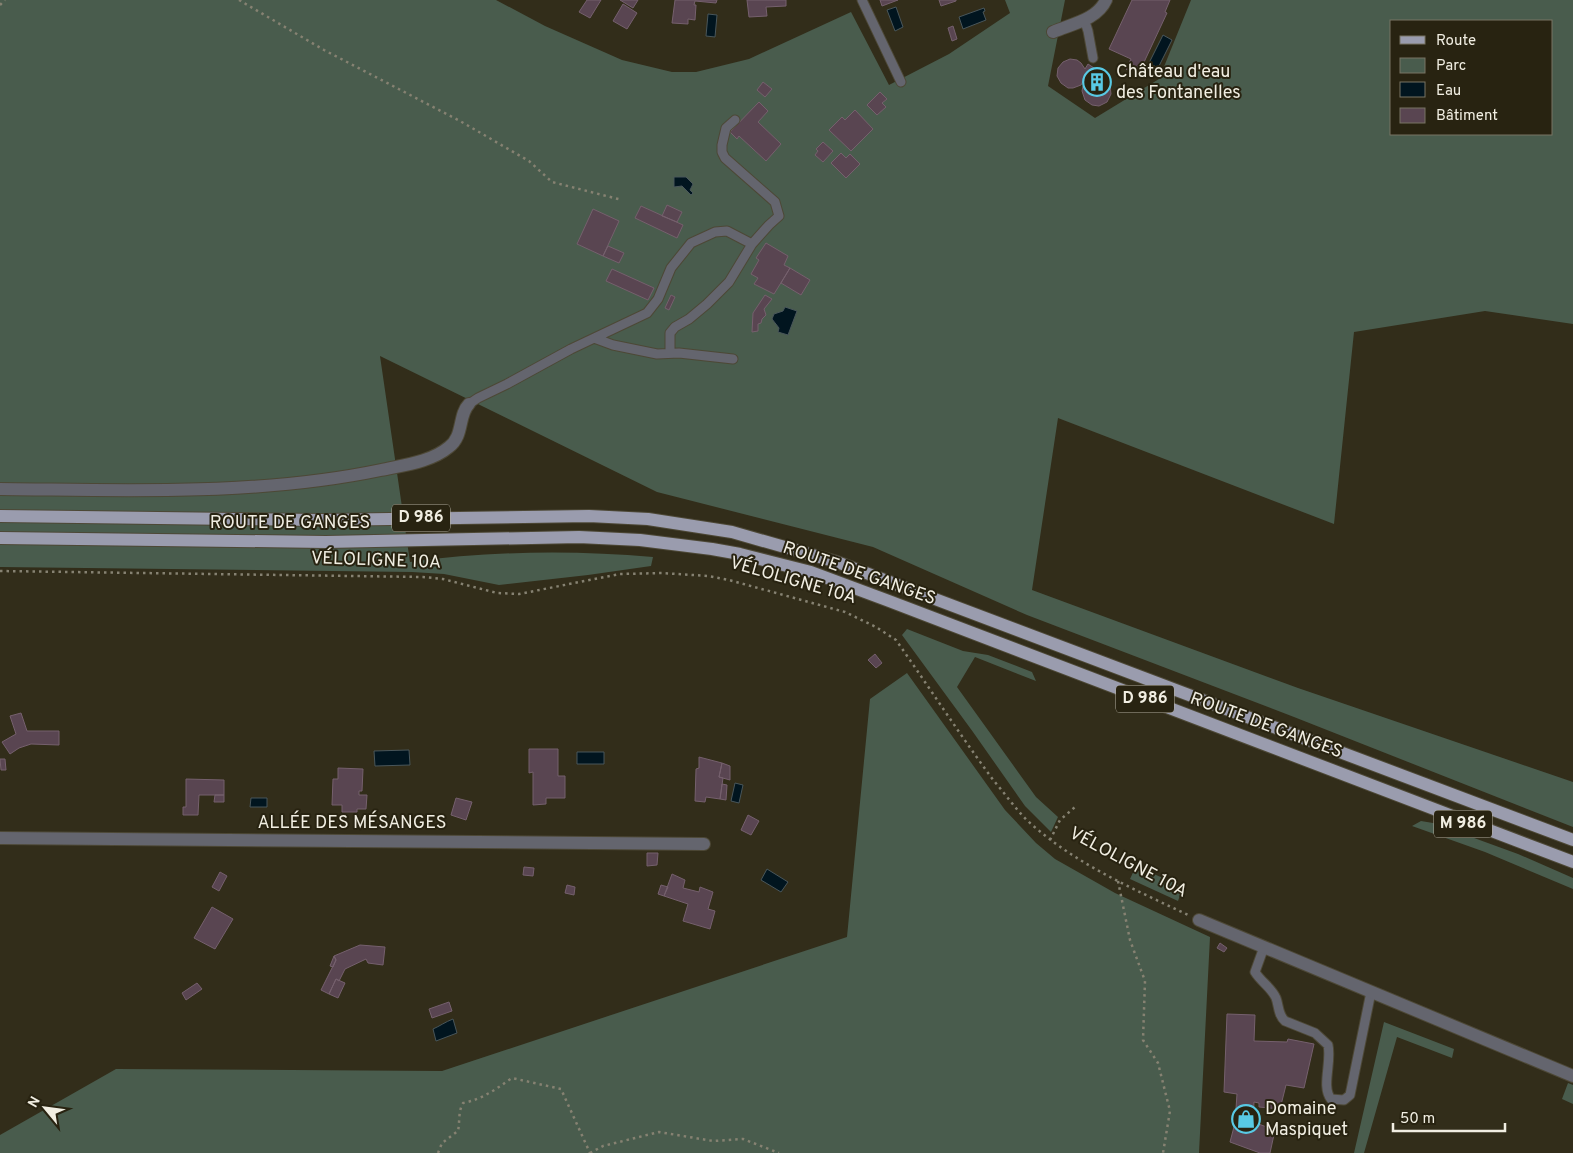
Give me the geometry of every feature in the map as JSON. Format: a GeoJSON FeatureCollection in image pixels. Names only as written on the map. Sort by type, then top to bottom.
{"type":"FeatureCollection","features":[{"type":"Feature","properties":{"kind":"main road","name":"ROUTE DE GANGES"},"geometry":{"type":"LineString","coordinates":[[0,516],[322,520],[589,516],[648,519],[732,532],[838,562],[1573,840]]}},
{"type":"Feature","properties":{"kind":"main road","name":"ROUTE DE GANGES"},"geometry":{"type":"LineString","coordinates":[[0,538],[326,542],[579,538],[640,540],[712,549],[811,572],[1573,862]]}},
{"type":"Feature","properties":{"kind":"main road","name":"M 986"},"geometry":{"type":"LineString","coordinates":[[1352,777],[1573,871]]}},
{"type":"Feature","properties":{"kind":"street"},"geometry":{"type":"LineString","coordinates":[[1052,32],[1093,15],[1102,8],[1106,0]]}},
{"type":"Feature","properties":{"kind":"street"},"geometry":{"type":"LineString","coordinates":[[0,489],[233,489],[295,484],[360,474],[415,463],[445,450],[458,438],[465,410],[469,404]]}},
{"type":"Feature","properties":{"kind":"street","name":"ALLÉE DES MÉSANGES"},"geometry":{"type":"LineString","coordinates":[[0,838],[704,844]]}},
{"type":"Feature","properties":{"kind":"street","name":"VÉLOLIGNE 10A"},"geometry":{"type":"LineString","coordinates":[[1199,920],[1573,1076]]}},
{"type":"Feature","properties":{"kind":"lane"},"geometry":{"type":"LineString","coordinates":[[862,0],[901,82]]}},
{"type":"Feature","properties":{"kind":"lane"},"geometry":{"type":"LineString","coordinates":[[1084,19],[1093,58]]}},
{"type":"Feature","properties":{"kind":"lane"},"geometry":{"type":"LineString","coordinates":[[670,353],[670,333],[675,327],[689,319],[707,304],[729,282],[752,244],[779,216],[775,202],[730,162],[722,152],[722,140],[725,136],[726,128],[735,120]]}},
{"type":"Feature","properties":{"kind":"lane"},"geometry":{"type":"LineString","coordinates":[[469,404],[594,338],[647,313],[658,299],[670,268],[691,243],[715,232],[727,231],[752,244]]}},
{"type":"Feature","properties":{"kind":"lane"},"geometry":{"type":"LineString","coordinates":[[594,338],[657,354],[670,353],[733,359]]}},
{"type":"Feature","properties":{"kind":"lane"},"geometry":{"type":"LineString","coordinates":[[1264,947],[1256,972],[1260,980],[1276,997],[1281,1017],[1284,1021],[1315,1033],[1328,1045],[1330,1064],[1326,1088],[1331,1099],[1344,1100],[1350,1095],[1372,992]]}},
{"type":"Feature","properties":{"kind":"path"},"geometry":{"type":"LineString","coordinates":[[0,5],[5,0]]}},
{"type":"Feature","properties":{"kind":"path"},"geometry":{"type":"LineString","coordinates":[[239,0],[324,50],[460,121],[528,161],[552,182],[622,200]]}},
{"type":"Feature","properties":{"kind":"path"},"geometry":{"type":"LineString","coordinates":[[248,0],[250,6]]}},
{"type":"Feature","properties":{"kind":"path","name":"VÉLOLIGNE 10A"},"geometry":{"type":"LineString","coordinates":[[0,572],[415,577],[443,579],[497,593],[519,594],[620,574],[662,573],[708,576],[845,612],[876,627],[896,640],[982,764],[1014,805],[1035,828],[1074,856],[1118,881],[1199,920]]}},
{"type":"Feature","properties":{"kind":"path"},"geometry":{"type":"LineString","coordinates":[[1050,840],[1060,820],[1074,807]]}},
{"type":"Feature","properties":{"kind":"path"},"geometry":{"type":"LineString","coordinates":[[1118,881],[1130,940],[1145,981],[1143,1040],[1158,1063],[1170,1111],[1163,1153]]}},
{"type":"Feature","properties":{"kind":"path"},"geometry":{"type":"LineString","coordinates":[[438,1153],[442,1143],[458,1131],[459,1110],[463,1103],[490,1094],[512,1078],[561,1090],[590,1153],[603,1146],[660,1132],[713,1141],[743,1139],[779,1153]]}},
{"type":"Feature","properties":{"kind":"green space"},"geometry":{"type":"Polygon","coordinates":[[[0,0],[496,0],[545,26],[622,60],[672,72],[696,72],[749,59],[851,12],[889,85],[949,54],[1010,13],[1005,0],[1065,0],[1048,86],[1095,118],[1159,79],[1191,0],[1573,0],[1573,324],[1485,311],[1354,332],[1334,524],[1058,418],[1032,590],[1298,688],[1573,782],[1573,827],[1294,717],[1027,615],[873,547],[657,492],[380,356],[410,562],[440,558],[532,553],[592,553],[653,557],[651,566],[499,585],[444,574],[0,567],[0,0]]]}},
{"type":"Feature","properties":{"kind":"green space"},"geometry":{"type":"Polygon","coordinates":[[[907,629],[963,651],[988,655],[1032,672],[1036,681],[975,657],[957,687],[1036,797],[1058,817],[1051,832],[1025,806],[902,635],[907,629]]]}},
{"type":"Feature","properties":{"kind":"green space"},"geometry":{"type":"Polygon","coordinates":[[[907,673],[1005,810],[1036,843],[1055,859],[1115,893],[1210,937],[1199,1153],[0,1153],[0,1135],[116,1069],[442,1071],[847,937],[870,699],[907,673]]]}},
{"type":"Feature","properties":{"kind":"green space"},"geometry":{"type":"Polygon","coordinates":[[[1421,821],[1433,823],[1518,854],[1573,878],[1573,889],[1485,852],[1412,826],[1421,821]]]}},
{"type":"Feature","properties":{"kind":"green space"},"geometry":{"type":"Polygon","coordinates":[[[1136,866],[1183,887],[1178,901],[1130,879],[1136,866]]]}},
{"type":"Feature","properties":{"kind":"green space"},"geometry":{"type":"Polygon","coordinates":[[[1384,1022],[1454,1049],[1452,1058],[1397,1037],[1364,1153],[1354,1153],[1384,1022]]]}},
{"type":"Feature","properties":{"kind":"green space"},"geometry":{"type":"Polygon","coordinates":[[[1568,1083],[1573,1085],[1573,1104],[1562,1099],[1568,1083]]]}},
{"type":"Feature","properties":{"kind":"water"},"geometry":{"type":"Polygon","coordinates":[[[896,7],[903,27],[895,31],[887,10],[896,7]]]}},
{"type":"Feature","properties":{"kind":"water"},"geometry":{"type":"Polygon","coordinates":[[[984,8],[985,11],[983,12],[986,20],[963,29],[959,17],[984,8]]]}},
{"type":"Feature","properties":{"kind":"water"},"geometry":{"type":"Polygon","coordinates":[[[708,14],[717,15],[715,37],[706,36],[708,14]]]}},
{"type":"Feature","properties":{"kind":"water"},"geometry":{"type":"Polygon","coordinates":[[[1163,35],[1172,40],[1158,68],[1149,63],[1163,35]]]}},
{"type":"Feature","properties":{"kind":"water"},"geometry":{"type":"Polygon","coordinates":[[[674,177],[686,177],[693,184],[690,190],[693,193],[691,195],[682,186],[674,187],[674,177]]]}},
{"type":"Feature","properties":{"kind":"water"},"geometry":{"type":"Polygon","coordinates":[[[785,307],[797,311],[788,335],[778,332],[779,328],[772,319],[774,314],[783,311],[785,307]]]}},
{"type":"Feature","properties":{"kind":"water"},"geometry":{"type":"Polygon","coordinates":[[[409,750],[410,765],[375,766],[374,751],[409,750]]]}},
{"type":"Feature","properties":{"kind":"water"},"geometry":{"type":"Polygon","coordinates":[[[577,752],[604,752],[604,764],[577,764],[577,752]]]}},
{"type":"Feature","properties":{"kind":"water"},"geometry":{"type":"Polygon","coordinates":[[[735,783],[743,785],[739,803],[731,801],[735,783]]]}},
{"type":"Feature","properties":{"kind":"water"},"geometry":{"type":"Polygon","coordinates":[[[251,798],[267,798],[267,807],[250,807],[251,798]]]}},
{"type":"Feature","properties":{"kind":"water"},"geometry":{"type":"Polygon","coordinates":[[[767,869],[788,882],[781,892],[761,880],[767,869]]]}},
{"type":"Feature","properties":{"kind":"water"},"geometry":{"type":"Polygon","coordinates":[[[453,1019],[457,1033],[436,1041],[433,1029],[453,1019]]]}},
{"type":"Feature","properties":{"kind":"building"},"geometry":{"type":"Polygon","coordinates":[[[587,0],[601,0],[590,18],[579,12],[587,0]]]}},
{"type":"Feature","properties":{"kind":"building"},"geometry":{"type":"Polygon","coordinates":[[[620,0],[638,0],[633,8],[620,0]]]}},
{"type":"Feature","properties":{"kind":"building"},"geometry":{"type":"Polygon","coordinates":[[[675,0],[717,0],[716,3],[695,1],[695,20],[688,19],[688,24],[672,23],[675,0]]]}},
{"type":"Feature","properties":{"kind":"building"},"geometry":{"type":"Polygon","coordinates":[[[747,0],[786,0],[786,6],[766,7],[767,16],[749,17],[747,0]]]}},
{"type":"Feature","properties":{"kind":"building"},"geometry":{"type":"Polygon","coordinates":[[[880,0],[898,0],[882,6],[880,0]]]}},
{"type":"Feature","properties":{"kind":"building"},"geometry":{"type":"Polygon","coordinates":[[[939,0],[956,0],[956,1],[941,6],[939,0]]]}},
{"type":"Feature","properties":{"kind":"building"},"geometry":{"type":"Polygon","coordinates":[[[1132,0],[1170,0],[1165,12],[1167,13],[1138,75],[1126,69],[1131,59],[1109,49],[1132,0]]]}},
{"type":"Feature","properties":{"kind":"building"},"geometry":{"type":"Polygon","coordinates":[[[623,4],[637,13],[627,29],[613,21],[623,4]]]}},
{"type":"Feature","properties":{"kind":"building"},"geometry":{"type":"Polygon","coordinates":[[[953,26],[957,39],[952,41],[948,28],[953,26]]]}},
{"type":"Feature","properties":{"kind":"building","name":"Château d'eau des Fontanelles"},"geometry":{"type":"Polygon","coordinates":[[[1070,59],[1077,60],[1085,69],[1088,64],[1100,72],[1097,77],[1107,81],[1110,86],[1111,94],[1107,102],[1099,106],[1092,105],[1085,100],[1082,91],[1083,86],[1091,78],[1086,76],[1081,85],[1073,88],[1068,88],[1061,83],[1057,76],[1058,68],[1063,62],[1070,59]]]}},
{"type":"Feature","properties":{"kind":"building"},"geometry":{"type":"Polygon","coordinates":[[[763,82],[772,89],[765,97],[757,90],[763,82]]]}},
{"type":"Feature","properties":{"kind":"building"},"geometry":{"type":"Polygon","coordinates":[[[880,92],[887,99],[882,103],[886,107],[877,115],[867,105],[880,92]]]}},
{"type":"Feature","properties":{"kind":"building"},"geometry":{"type":"Polygon","coordinates":[[[759,102],[768,111],[758,122],[781,144],[766,161],[739,136],[737,139],[730,132],[759,102]]]}},
{"type":"Feature","properties":{"kind":"building"},"geometry":{"type":"Polygon","coordinates":[[[855,110],[873,129],[851,151],[829,130],[842,117],[845,120],[855,110]]]}},
{"type":"Feature","properties":{"kind":"building"},"geometry":{"type":"Polygon","coordinates":[[[823,142],[833,151],[823,162],[815,155],[818,151],[816,149],[823,142]]]}},
{"type":"Feature","properties":{"kind":"building"},"geometry":{"type":"Polygon","coordinates":[[[841,153],[846,158],[850,154],[860,164],[846,178],[831,163],[841,153]]]}},
{"type":"Feature","properties":{"kind":"building"},"geometry":{"type":"Polygon","coordinates":[[[667,205],[682,212],[677,222],[662,216],[667,205]]]}},
{"type":"Feature","properties":{"kind":"building"},"geometry":{"type":"Polygon","coordinates":[[[641,206],[683,225],[677,238],[635,218],[641,206]]]}},
{"type":"Feature","properties":{"kind":"building"},"geometry":{"type":"Polygon","coordinates":[[[593,209],[619,221],[603,256],[577,244],[593,209]]]}},
{"type":"Feature","properties":{"kind":"building"},"geometry":{"type":"Polygon","coordinates":[[[766,243],[788,256],[784,265],[790,268],[774,294],[754,284],[758,278],[751,274],[759,260],[756,258],[766,243]]]}},
{"type":"Feature","properties":{"kind":"building"},"geometry":{"type":"Polygon","coordinates":[[[608,246],[624,253],[619,263],[603,256],[608,246]]]}},
{"type":"Feature","properties":{"kind":"building"},"geometry":{"type":"Polygon","coordinates":[[[790,268],[810,280],[801,295],[781,283],[790,268]]]}},
{"type":"Feature","properties":{"kind":"building"},"geometry":{"type":"Polygon","coordinates":[[[612,269],[654,288],[648,300],[606,281],[612,269]]]}},
{"type":"Feature","properties":{"kind":"building"},"geometry":{"type":"Polygon","coordinates":[[[671,295],[675,297],[669,310],[665,308],[671,295]]]}},
{"type":"Feature","properties":{"kind":"building"},"geometry":{"type":"Polygon","coordinates":[[[765,295],[772,299],[764,309],[766,315],[761,323],[758,324],[758,331],[752,332],[753,313],[765,295]]]}},
{"type":"Feature","properties":{"kind":"building"},"geometry":{"type":"Polygon","coordinates":[[[875,654],[882,663],[876,668],[868,660],[875,654]]]}},
{"type":"Feature","properties":{"kind":"building"},"geometry":{"type":"Polygon","coordinates":[[[21,713],[27,731],[59,731],[59,745],[31,744],[19,748],[10,754],[2,742],[16,734],[10,716],[21,713]]]}},
{"type":"Feature","properties":{"kind":"building"},"geometry":{"type":"Polygon","coordinates":[[[529,749],[558,749],[558,776],[565,776],[565,798],[546,798],[546,804],[533,805],[533,772],[529,773],[529,749]]]}},
{"type":"Feature","properties":{"kind":"building"},"geometry":{"type":"Polygon","coordinates":[[[699,757],[722,763],[719,777],[723,778],[720,799],[706,797],[705,802],[695,801],[696,769],[699,768],[699,757]]]}},
{"type":"Feature","properties":{"kind":"building"},"geometry":{"type":"Polygon","coordinates":[[[0,759],[5,759],[6,770],[1,770],[0,759]]]}},
{"type":"Feature","properties":{"kind":"building"},"geometry":{"type":"Polygon","coordinates":[[[722,763],[730,766],[730,780],[719,777],[722,763]]]}},
{"type":"Feature","properties":{"kind":"building"},"geometry":{"type":"Polygon","coordinates":[[[338,768],[363,769],[362,791],[359,791],[359,795],[367,795],[366,809],[357,809],[357,812],[342,812],[342,805],[332,805],[333,779],[338,779],[338,768]]]}},
{"type":"Feature","properties":{"kind":"building"},"geometry":{"type":"Polygon","coordinates":[[[186,779],[224,780],[224,795],[199,795],[198,815],[183,815],[183,807],[186,807],[186,779]]]}},
{"type":"Feature","properties":{"kind":"building"},"geometry":{"type":"Polygon","coordinates":[[[722,784],[727,785],[726,800],[720,799],[722,784]]]}},
{"type":"Feature","properties":{"kind":"building"},"geometry":{"type":"Polygon","coordinates":[[[215,795],[224,795],[224,802],[214,802],[215,795]]]}},
{"type":"Feature","properties":{"kind":"building"},"geometry":{"type":"Polygon","coordinates":[[[456,798],[472,802],[466,820],[451,815],[456,798]]]}},
{"type":"Feature","properties":{"kind":"building"},"geometry":{"type":"Polygon","coordinates":[[[748,815],[759,821],[751,835],[741,830],[748,815]]]}},
{"type":"Feature","properties":{"kind":"building"},"geometry":{"type":"Polygon","coordinates":[[[647,853],[658,853],[657,865],[647,866],[647,853]]]}},
{"type":"Feature","properties":{"kind":"building"},"geometry":{"type":"Polygon","coordinates":[[[524,867],[534,868],[533,876],[523,875],[524,867]]]}},
{"type":"Feature","properties":{"kind":"building"},"geometry":{"type":"Polygon","coordinates":[[[220,872],[227,876],[219,891],[212,887],[220,872]]]}},
{"type":"Feature","properties":{"kind":"building"},"geometry":{"type":"Polygon","coordinates":[[[672,874],[685,880],[683,888],[699,892],[700,887],[713,892],[708,909],[715,911],[710,929],[683,921],[688,904],[664,896],[672,874]]]}},
{"type":"Feature","properties":{"kind":"building"},"geometry":{"type":"Polygon","coordinates":[[[567,885],[575,887],[574,895],[565,893],[567,885]]]}},
{"type":"Feature","properties":{"kind":"building"},"geometry":{"type":"Polygon","coordinates":[[[661,885],[668,887],[664,896],[658,894],[661,885]]]}},
{"type":"Feature","properties":{"kind":"building"},"geometry":{"type":"Polygon","coordinates":[[[212,907],[233,919],[215,949],[194,938],[212,907]]]}},
{"type":"Feature","properties":{"kind":"building"},"geometry":{"type":"Polygon","coordinates":[[[1220,943],[1227,948],[1224,952],[1217,948],[1220,943]]]}},
{"type":"Feature","properties":{"kind":"building"},"geometry":{"type":"Polygon","coordinates":[[[360,945],[385,947],[383,965],[368,963],[366,959],[345,969],[339,981],[336,979],[329,994],[321,990],[336,960],[334,956],[360,945]]]}},
{"type":"Feature","properties":{"kind":"building"},"geometry":{"type":"Polygon","coordinates":[[[334,956],[336,960],[333,967],[330,966],[334,956]]]}},
{"type":"Feature","properties":{"kind":"building"},"geometry":{"type":"Polygon","coordinates":[[[336,979],[345,983],[338,998],[329,994],[336,979]]]}},
{"type":"Feature","properties":{"kind":"building"},"geometry":{"type":"Polygon","coordinates":[[[197,983],[202,989],[186,1000],[182,993],[197,983]]]}},
{"type":"Feature","properties":{"kind":"building"},"geometry":{"type":"Polygon","coordinates":[[[449,1002],[452,1011],[432,1018],[429,1009],[449,1002]]]}},
{"type":"Feature","properties":{"kind":"building"},"geometry":{"type":"Polygon","coordinates":[[[1227,1014],[1255,1015],[1254,1041],[1287,1042],[1288,1039],[1314,1044],[1304,1088],[1286,1085],[1280,1109],[1259,1107],[1259,1103],[1254,1102],[1253,1122],[1275,1130],[1270,1153],[1260,1153],[1230,1142],[1235,1123],[1237,1094],[1224,1092],[1227,1014]]]}},
{"type":"Feature","properties":{"kind":"place","name":"Château d'eau des Fontanelles"},"geometry":{"type":"Point","coordinates":[1097,82]}},
{"type":"Feature","properties":{"kind":"place","name":"Domaine Maspiquet"},"geometry":{"type":"Point","coordinates":[1246,1119]}}]}
